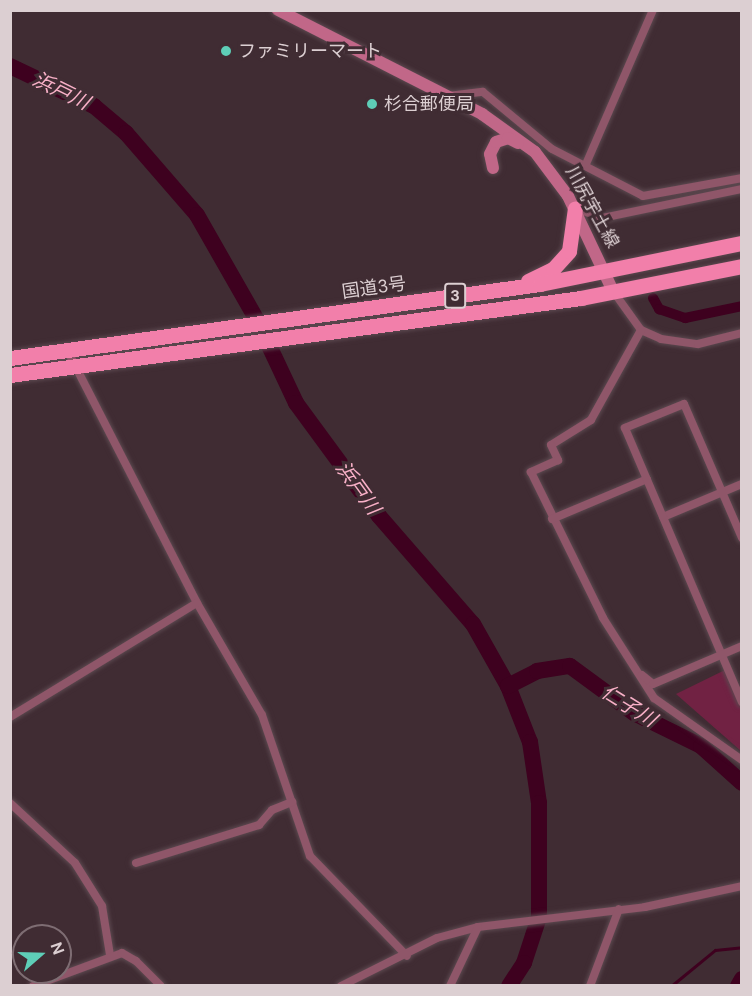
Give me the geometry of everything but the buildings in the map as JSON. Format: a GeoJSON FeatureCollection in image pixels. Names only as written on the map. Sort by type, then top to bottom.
{"type":"FeatureCollection","features":[{"type":"Feature","properties":{"kind":"highway"},"geometry":{"type":"LineString","coordinates":[[503,289],[536,278],[563,258],[573,241],[575,208]]}},
{"type":"Feature","properties":{"kind":"highway","name":"国道3号"},"geometry":{"type":"LineString","coordinates":[[10,358],[66,348],[302,318],[608,273],[741,243]]}},
{"type":"Feature","properties":{"kind":"highway","name":"3"},"geometry":{"type":"LineString","coordinates":[[10,375],[169,356],[614,291],[741,266]]}},
{"type":"Feature","properties":{"kind":"main road","name":"川尻宇土線"},"geometry":{"type":"LineString","coordinates":[[278,10],[447,96],[512,132],[518,143],[541,158],[575,208],[608,273],[614,291]]}},
{"type":"Feature","properties":{"kind":"main road"},"geometry":{"type":"LineString","coordinates":[[493,168],[490,154],[496,142],[508,138],[518,143]]}},
{"type":"Feature","properties":{"kind":"street"},"geometry":{"type":"LineString","coordinates":[[586,164],[653,10]]}},
{"type":"Feature","properties":{"kind":"street"},"geometry":{"type":"LineString","coordinates":[[447,96],[483,92],[552,149],[586,164],[644,196],[741,178]]}},
{"type":"Feature","properties":{"kind":"street"},"geometry":{"type":"LineString","coordinates":[[575,208],[602,218],[741,189]]}},
{"type":"Feature","properties":{"kind":"street"},"geometry":{"type":"LineString","coordinates":[[614,291],[641,330],[685,345],[741,333]]}},
{"type":"Feature","properties":{"kind":"street"},"geometry":{"type":"LineString","coordinates":[[641,330],[591,420],[551,445],[558,460],[531,472],[552,519],[603,618],[654,698],[741,760]]}},
{"type":"Feature","properties":{"kind":"street"},"geometry":{"type":"LineString","coordinates":[[66,348],[197,603],[261,713],[310,856],[407,956]]}},
{"type":"Feature","properties":{"kind":"street"},"geometry":{"type":"LineString","coordinates":[[741,538],[684,404],[625,428],[741,702]]}},
{"type":"Feature","properties":{"kind":"street"},"geometry":{"type":"LineString","coordinates":[[552,519],[647,479]]}},
{"type":"Feature","properties":{"kind":"street"},"geometry":{"type":"LineString","coordinates":[[663,517],[741,484]]}},
{"type":"Feature","properties":{"kind":"street"},"geometry":{"type":"LineString","coordinates":[[10,717],[197,603]]}},
{"type":"Feature","properties":{"kind":"street"},"geometry":{"type":"LineString","coordinates":[[637,671],[653,684],[741,646]]}},
{"type":"Feature","properties":{"kind":"street"},"geometry":{"type":"LineString","coordinates":[[136,863],[259,825],[272,810],[292,802]]}},
{"type":"Feature","properties":{"kind":"street"},"geometry":{"type":"LineString","coordinates":[[10,803],[75,863],[102,906],[110,955]]}},
{"type":"Feature","properties":{"kind":"street"},"geometry":{"type":"LineString","coordinates":[[341,986],[407,956],[437,938],[478,927],[619,909],[741,886]]}},
{"type":"Feature","properties":{"kind":"street"},"geometry":{"type":"LineString","coordinates":[[590,986],[619,909]]}},
{"type":"Feature","properties":{"kind":"street"},"geometry":{"type":"LineString","coordinates":[[450,986],[478,927]]}},
{"type":"Feature","properties":{"kind":"street"},"geometry":{"type":"LineString","coordinates":[[33,986],[110,955],[122,953],[136,961],[161,986]]}},
{"type":"Feature","properties":{"kind":"shaded area"},"geometry":{"type":"Polygon","coordinates":[[[725,670],[741,709],[741,751],[676,694],[725,670]]]}},
{"type":"Feature","properties":{"kind":"waterway","name":"浜戸川"},"geometry":{"type":"LineString","coordinates":[[10,66],[94,106],[126,133],[197,215],[257,320],[296,403],[379,516],[473,624],[508,686],[530,742],[539,803],[539,917],[524,963],[509,986]]}},
{"type":"Feature","properties":{"kind":"waterway"},"geometry":{"type":"LineString","coordinates":[[653,298],[659,309],[685,318],[742,306]]}},
{"type":"Feature","properties":{"kind":"waterway","name":"仁子川"},"geometry":{"type":"LineString","coordinates":[[508,686],[537,671],[570,666],[634,713],[701,746],[742,783]]}},
{"type":"Feature","properties":{"kind":"waterway"},"geometry":{"type":"LineString","coordinates":[[671,986],[715,950],[742,947]]}},
{"type":"Feature","properties":{"kind":"waterway","name":"仁子川"},"geometry":{"type":"LineString","coordinates":[[738,986],[742,979]]}},
{"type":"Feature","properties":{"kind":"place","name":"ファミリーマート"},"geometry":{"type":"Point","coordinates":[226,51]}},
{"type":"Feature","properties":{"kind":"place","name":"杉合郵便局"},"geometry":{"type":"Point","coordinates":[372,104]}}]}
